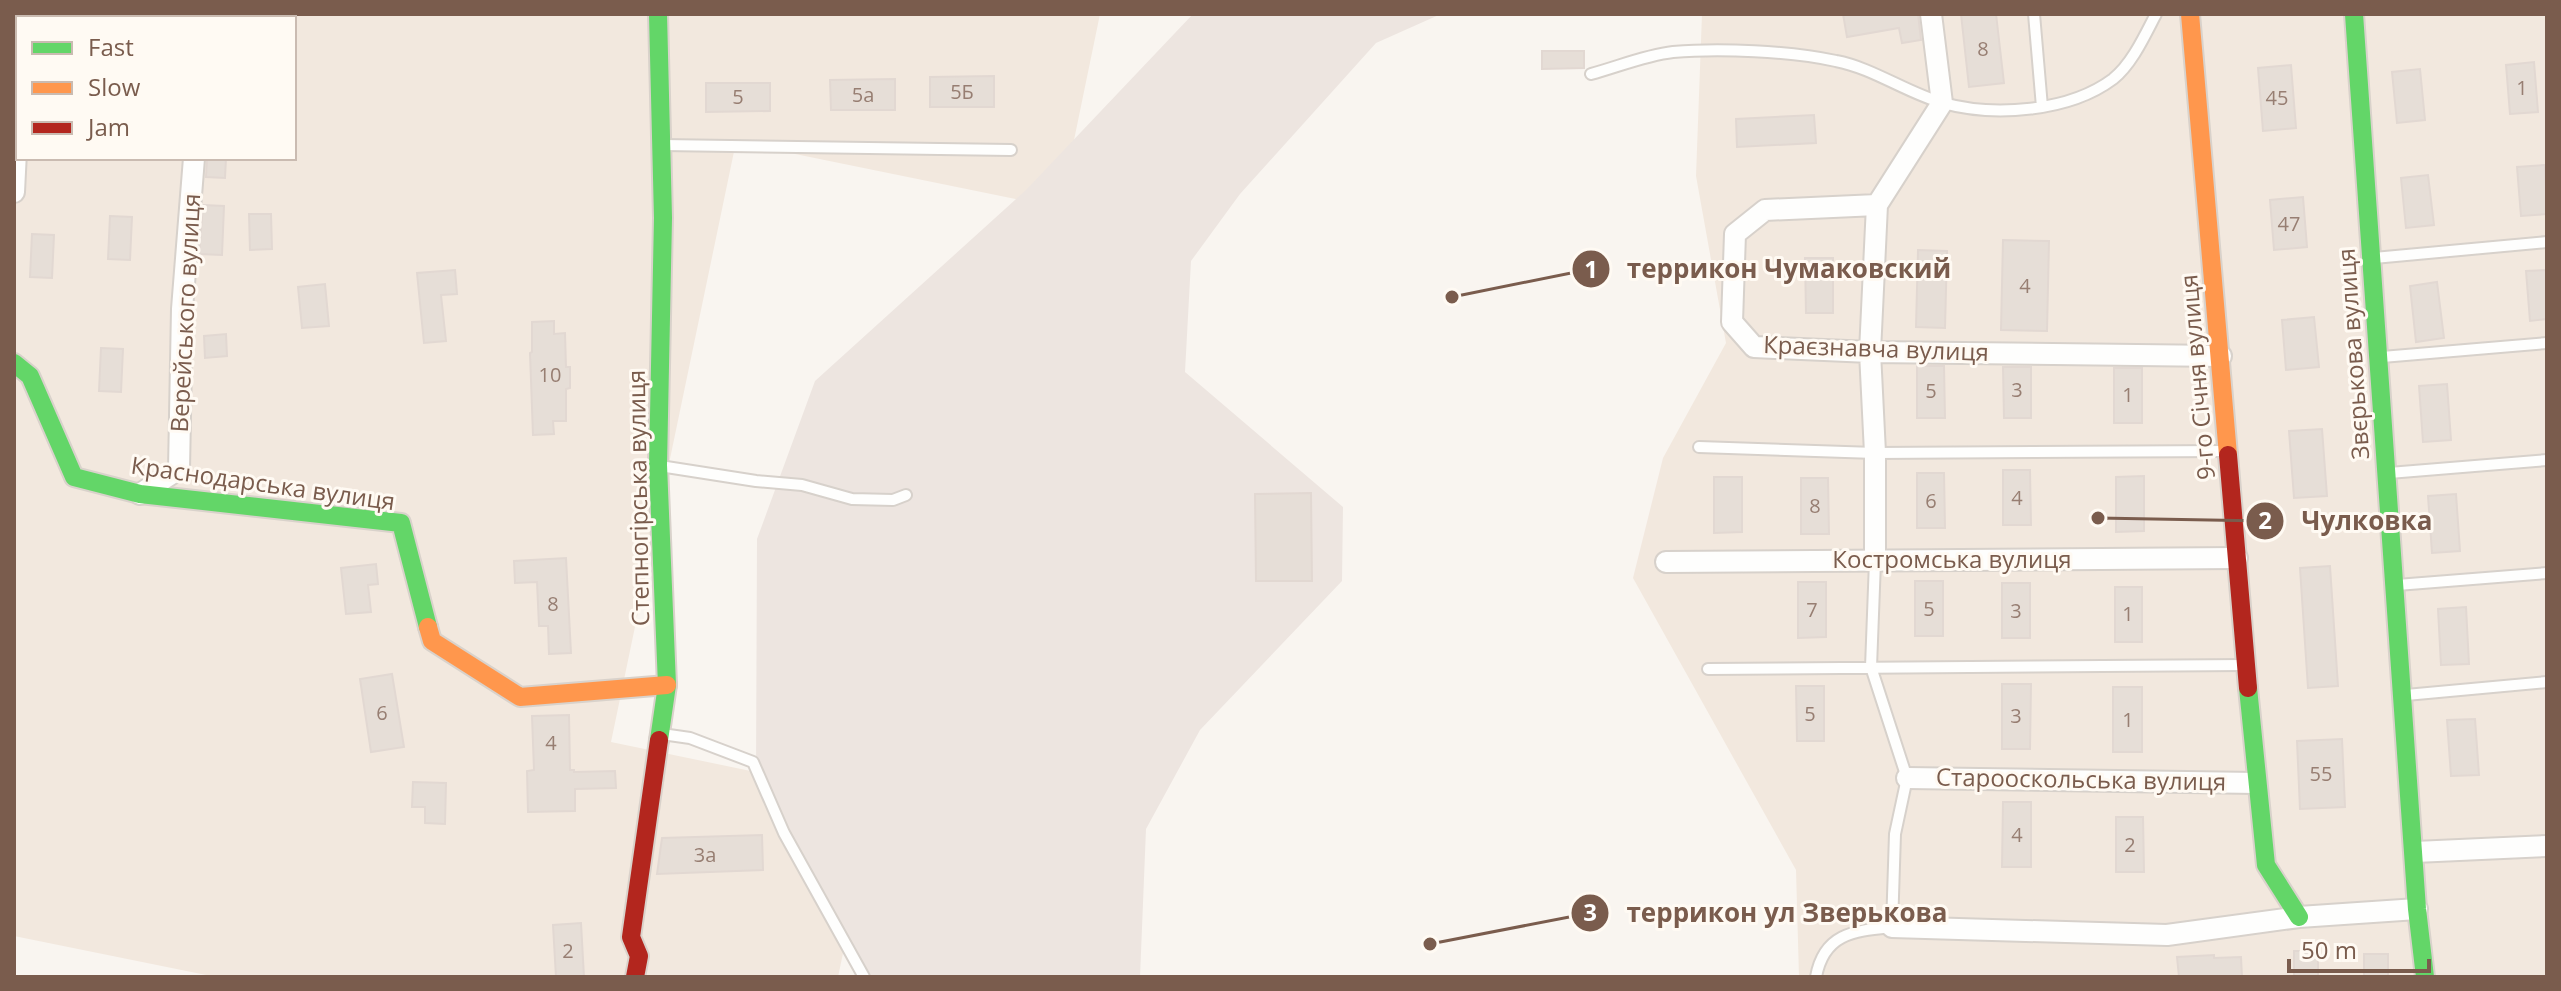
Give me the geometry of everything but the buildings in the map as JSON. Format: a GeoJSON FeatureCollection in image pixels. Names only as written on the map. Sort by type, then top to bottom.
{"type":"FeatureCollection","features":[{"type":"Feature","properties":{"kind":"street","name":"Степногірська вулиця"},"geometry":{"type":"LineString","coordinates":[[635,977],[639,956],[631,937],[667,685],[658,465],[663,218],[658,14]]}},
{"type":"Feature","properties":{"kind":"street"},"geometry":{"type":"LineString","coordinates":[[1875,561],[1875,453],[1870,352],[1877,205],[1942,103],[1931,14]]}},
{"type":"Feature","properties":{"kind":"street","name":"9-го Січня вулиця"},"geometry":{"type":"LineString","coordinates":[[2190,14],[2256,783],[2266,865],[2299,917]]}},
{"type":"Feature","properties":{"kind":"street","name":"Звєрькова вулиця"},"geometry":{"type":"LineString","coordinates":[[2354,14],[2417,909],[2425,977]]}},
{"type":"Feature","properties":{"kind":"street"},"geometry":{"type":"LineString","coordinates":[[14,192],[16,152]]}},
{"type":"Feature","properties":{"kind":"street","name":"Верейського вулиця"},"geometry":{"type":"LineString","coordinates":[[140,494],[179,469],[182,309],[194,160]]}},
{"type":"Feature","properties":{"kind":"street","name":"Краєзнавча вулиця"},"geometry":{"type":"LineString","coordinates":[[1877,205],[1765,210],[1735,234],[1732,322],[1754,347],[1870,352],[2221,356]]}},
{"type":"Feature","properties":{"kind":"street","name":"Краснодарська вулиця"},"geometry":{"type":"LineString","coordinates":[[14,363],[30,376],[74,477],[140,494],[401,523],[432,641],[520,697],[667,685]]}},
{"type":"Feature","properties":{"kind":"street","name":"Костромська вулиця"},"geometry":{"type":"LineString","coordinates":[[1666,562],[2237,558]]}},
{"type":"Feature","properties":{"kind":"street","name":"Старооскольська вулиця"},"geometry":{"type":"LineString","coordinates":[[1907,778],[2256,783]]}},
{"type":"Feature","properties":{"kind":"street"},"geometry":{"type":"LineString","coordinates":[[2415,852],[2547,846]]}},
{"type":"Feature","properties":{"kind":"street"},"geometry":{"type":"LineString","coordinates":[[1892,927],[2167,935],[2299,917],[2417,909]]}},
{"type":"Feature","properties":{"kind":"lane"},"geometry":{"type":"LineString","coordinates":[[2034,14],[2042,107]]}},
{"type":"Feature","properties":{"kind":"lane"},"geometry":{"type":"LineString","coordinates":[[1591,74],[1670,52],[1741,50],[1838,61],[1942,103],[1987,112],[2042,107],[2079,97],[2114,79],[2141,44],[2156,14]]}},
{"type":"Feature","properties":{"kind":"lane"},"geometry":{"type":"LineString","coordinates":[[661,145],[1011,150]]}},
{"type":"Feature","properties":{"kind":"lane"},"geometry":{"type":"LineString","coordinates":[[2372,258],[2547,242]]}},
{"type":"Feature","properties":{"kind":"lane"},"geometry":{"type":"LineString","coordinates":[[2379,357],[2547,343]]}},
{"type":"Feature","properties":{"kind":"lane"},"geometry":{"type":"LineString","coordinates":[[1699,447],[1875,453],[2228,450]]}},
{"type":"Feature","properties":{"kind":"lane"},"geometry":{"type":"LineString","coordinates":[[2387,473],[2547,460]]}},
{"type":"Feature","properties":{"kind":"lane"},"geometry":{"type":"LineString","coordinates":[[658,465],[802,485],[852,499],[893,500],[906,495]]}},
{"type":"Feature","properties":{"kind":"lane"},"geometry":{"type":"LineString","coordinates":[[1816,977],[1819,962],[1834,941],[1855,931],[1892,927],[1895,834],[1907,778],[1871,667],[1875,561]]}},
{"type":"Feature","properties":{"kind":"lane"},"geometry":{"type":"LineString","coordinates":[[2395,585],[2547,573]]}},
{"type":"Feature","properties":{"kind":"lane"},"geometry":{"type":"LineString","coordinates":[[1708,669],[2247,665]]}},
{"type":"Feature","properties":{"kind":"lane"},"geometry":{"type":"LineString","coordinates":[[2403,695],[2547,682]]}},
{"type":"Feature","properties":{"kind":"lane"},"geometry":{"type":"LineString","coordinates":[[658,733],[690,738],[753,762],[784,833],[864,977]]}},
{"type":"Feature","properties":{"kind":"shaded area"},"geometry":{"type":"Polygon","coordinates":[[[14,14],[1100,14],[1060,208],[736,142],[611,742],[876,797],[838,977],[216,977],[14,936],[14,14]]]}},
{"type":"Feature","properties":{"kind":"shaded area"},"geometry":{"type":"Polygon","coordinates":[[[1193,14],[1441,14],[1376,43],[1240,194],[1191,261],[1185,372],[1343,507],[1342,581],[1200,730],[1146,829],[1140,977],[865,977],[756,775],[757,539],[815,381],[1026,190],[1193,14]]]}},
{"type":"Feature","properties":{"kind":"shaded area"},"geometry":{"type":"Polygon","coordinates":[[[1702,14],[2547,14],[2547,977],[1799,977],[1796,870],[1633,578],[1663,458],[1726,343],[1696,176],[1702,14]]]}},
{"type":"Feature","properties":{"kind":"traffic: fast"},"geometry":{"type":"LineString","coordinates":[[658,14],[663,218],[658,465],[667,685],[659,740]]}},
{"type":"Feature","properties":{"kind":"traffic: fast"},"geometry":{"type":"LineString","coordinates":[[2354,14],[2417,909],[2425,977]]}},
{"type":"Feature","properties":{"kind":"traffic: fast"},"geometry":{"type":"LineString","coordinates":[[14,363],[30,376],[74,477],[140,494],[401,523],[428,627]]}},
{"type":"Feature","properties":{"kind":"traffic: fast"},"geometry":{"type":"LineString","coordinates":[[2248,688],[2266,865],[2299,917]]}},
{"type":"Feature","properties":{"kind":"traffic: slow"},"geometry":{"type":"LineString","coordinates":[[2190,14],[2228,455]]}},
{"type":"Feature","properties":{"kind":"traffic: slow"},"geometry":{"type":"LineString","coordinates":[[428,627],[432,641],[520,697],[667,685]]}},
{"type":"Feature","properties":{"kind":"traffic: jam"},"geometry":{"type":"LineString","coordinates":[[2228,455],[2248,688]]}},
{"type":"Feature","properties":{"kind":"traffic: jam"},"geometry":{"type":"LineString","coordinates":[[635,977],[639,956],[631,937],[659,740]]}},
{"type":"Feature","properties":{"kind":"place","name":"террикон Чумаковский"},"geometry":{"type":"Point","coordinates":[1452,297]}},
{"type":"Feature","properties":{"kind":"place","name":"Чулковка"},"geometry":{"type":"Point","coordinates":[2098,518]}},
{"type":"Feature","properties":{"kind":"place","name":"террикон ул Зверькова"},"geometry":{"type":"Point","coordinates":[1430,944]}}]}
